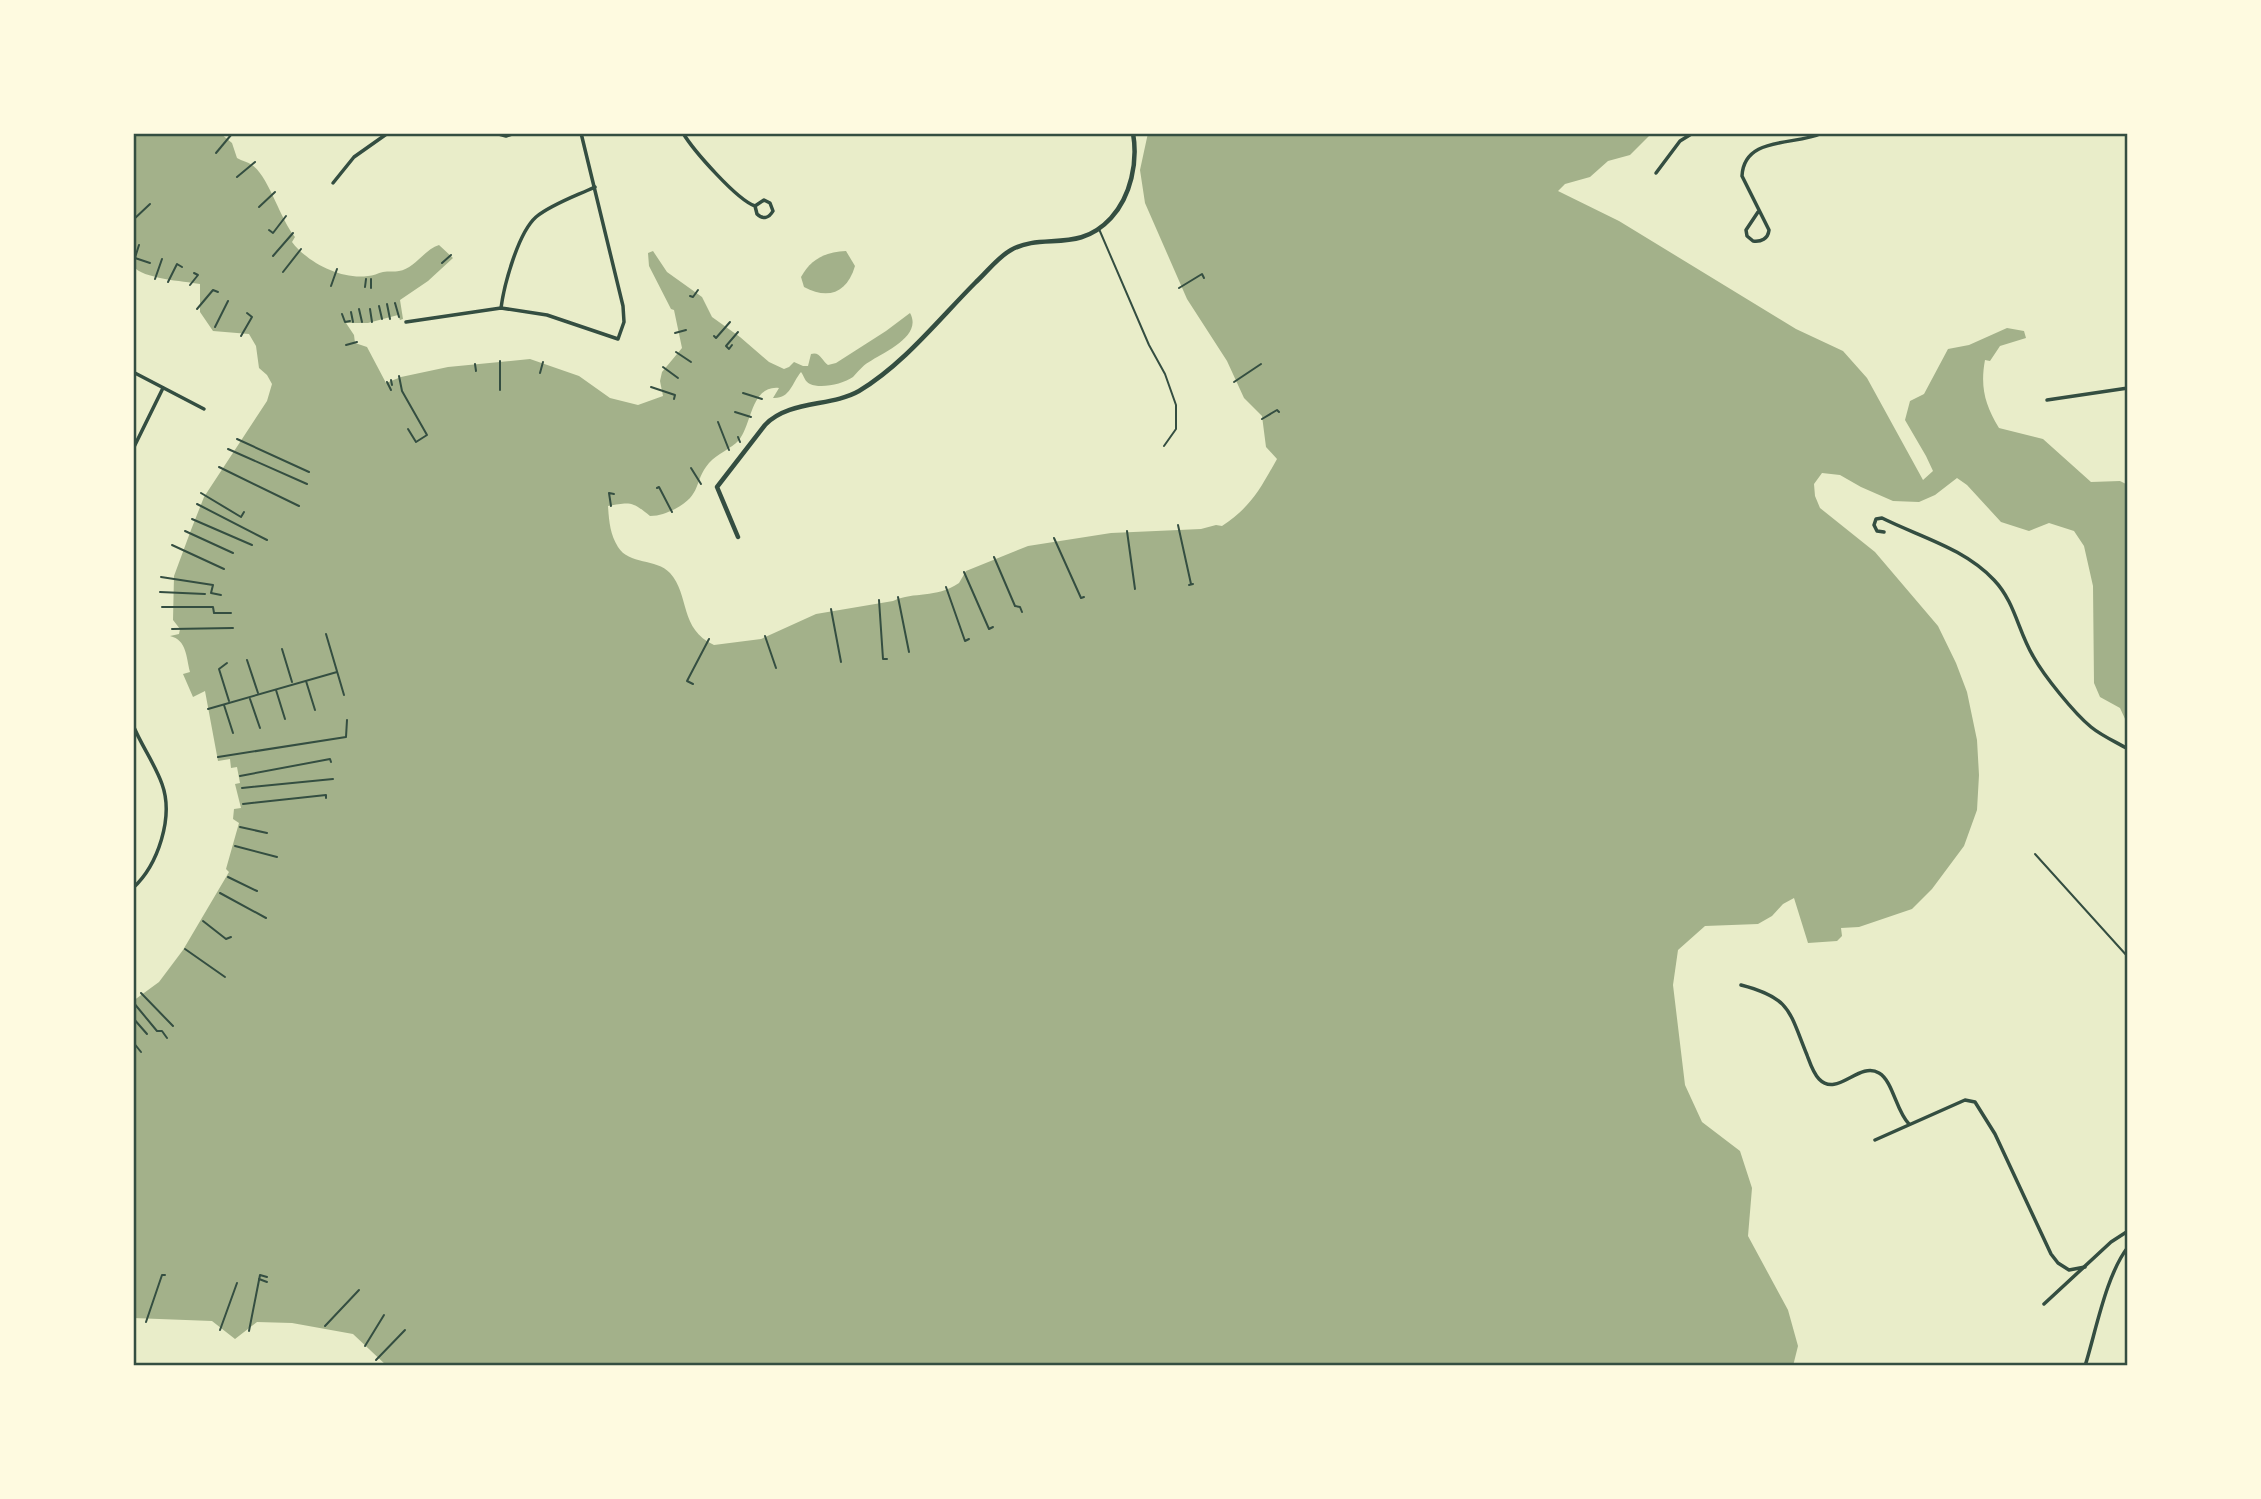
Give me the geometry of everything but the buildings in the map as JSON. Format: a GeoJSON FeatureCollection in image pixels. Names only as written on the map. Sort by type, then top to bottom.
{"type":"FeatureCollection","features":[{"type":"Feature","properties":{"kind":"street"},"geometry":{"type":"LineString","coordinates":[[334,183],[354,157],[388,133]]}},
{"type":"Feature","properties":{"kind":"street"},"geometry":{"type":"LineString","coordinates":[[495,133],[506,136],[515,133]]}},
{"type":"Feature","properties":{"kind":"street"},"geometry":{"type":"LineString","coordinates":[[406,322],[500,308],[547,315],[618,339],[624,322],[624,308],[582,133]]}},
{"type":"Feature","properties":{"kind":"street"},"geometry":{"type":"LineString","coordinates":[[683,133],[741,199],[755,206],[757,214],[764,218],[773,211],[768,201],[760,200],[755,206]]}},
{"type":"Feature","properties":{"kind":"street"},"geometry":{"type":"LineString","coordinates":[[738,537],[717,487],[770,420],[856,392],[868,384],[915,346],[940,317],[1012,249],[1074,240],[1099,228],[1119,206],[1131,179],[1135,154],[1133,133]]}},
{"type":"Feature","properties":{"kind":"street"},"geometry":{"type":"LineString","coordinates":[[1656,173],[1680,141],[1693,133]]}},
{"type":"Feature","properties":{"kind":"street"},"geometry":{"type":"LineString","coordinates":[[1758,212],[1746,230],[1747,236],[1753,241],[1763,240],[1768,236],[1767,223],[1758,212],[1742,176],[1742,169],[1747,161],[1754,153],[1772,142],[1804,140],[1822,133]]}},
{"type":"Feature","properties":{"kind":"street"},"geometry":{"type":"LineString","coordinates":[[500,308],[505,285],[530,224],[543,213],[595,187]]}},
{"type":"Feature","properties":{"kind":"street"},"geometry":{"type":"LineString","coordinates":[[133,372],[204,409]]}},
{"type":"Feature","properties":{"kind":"street"},"geometry":{"type":"LineString","coordinates":[[133,449],[163,388]]}},
{"type":"Feature","properties":{"kind":"street"},"geometry":{"type":"LineString","coordinates":[[2047,400],[2128,388]]}},
{"type":"Feature","properties":{"kind":"street"},"geometry":{"type":"LineString","coordinates":[[1884,532],[1877,531],[1874,525],[1876,519],[1882,518],[1945,546],[1978,565],[2009,598],[2033,656],[2063,696],[2091,727],[2128,749]]}},
{"type":"Feature","properties":{"kind":"street"},"geometry":{"type":"LineString","coordinates":[[133,725],[163,785],[167,815],[158,849],[143,879],[133,888]]}},
{"type":"Feature","properties":{"kind":"street"},"geometry":{"type":"LineString","coordinates":[[133,741],[139,741]]}},
{"type":"Feature","properties":{"kind":"street"},"geometry":{"type":"LineString","coordinates":[[1741,985],[1765,991],[1782,1001],[1821,1082],[1829,1085],[1839,1083],[1861,1071],[1869,1070],[1880,1074],[1886,1079],[1901,1116],[1909,1124]]}},
{"type":"Feature","properties":{"kind":"street"},"geometry":{"type":"LineString","coordinates":[[1875,1140],[1965,1100],[1975,1102],[1995,1134],[2051,1254],[2069,1270],[2085,1267]]}},
{"type":"Feature","properties":{"kind":"street"},"geometry":{"type":"LineString","coordinates":[[2044,1304],[2112,1242],[2128,1231]]}},
{"type":"Feature","properties":{"kind":"street"},"geometry":{"type":"LineString","coordinates":[[2085,1366],[2112,1278],[2128,1247]]}},
{"type":"Feature","properties":{"kind":"lane"},"geometry":{"type":"LineString","coordinates":[[1099,228],[1149,345],[1165,374],[1176,405],[1176,429],[1164,446]]}},
{"type":"Feature","properties":{"kind":"lane"},"geometry":{"type":"LineString","coordinates":[[2035,854],[2128,957]]}},
{"type":"Feature","properties":{"kind":"path"},"geometry":{"type":"LineString","coordinates":[[216,153],[231,135]]}},
{"type":"Feature","properties":{"kind":"path"},"geometry":{"type":"LineString","coordinates":[[237,177],[255,162]]}},
{"type":"Feature","properties":{"kind":"path"},"geometry":{"type":"LineString","coordinates":[[260,207],[275,192]]}},
{"type":"Feature","properties":{"kind":"path"},"geometry":{"type":"LineString","coordinates":[[133,220],[150,204]]}},
{"type":"Feature","properties":{"kind":"path"},"geometry":{"type":"LineString","coordinates":[[269,230],[273,233],[286,216]]}},
{"type":"Feature","properties":{"kind":"path"},"geometry":{"type":"LineString","coordinates":[[273,256],[293,233]]}},
{"type":"Feature","properties":{"kind":"path"},"geometry":{"type":"LineString","coordinates":[[133,264],[139,245]]}},
{"type":"Feature","properties":{"kind":"path"},"geometry":{"type":"LineString","coordinates":[[284,272],[301,249]]}},
{"type":"Feature","properties":{"kind":"path"},"geometry":{"type":"LineString","coordinates":[[442,263],[450,255]]}},
{"type":"Feature","properties":{"kind":"path"},"geometry":{"type":"LineString","coordinates":[[135,258],[150,263]]}},
{"type":"Feature","properties":{"kind":"path"},"geometry":{"type":"LineString","coordinates":[[155,279],[162,259]]}},
{"type":"Feature","properties":{"kind":"path"},"geometry":{"type":"LineString","coordinates":[[168,282],[177,264],[182,267]]}},
{"type":"Feature","properties":{"kind":"path"},"geometry":{"type":"LineString","coordinates":[[331,286],[337,269]]}},
{"type":"Feature","properties":{"kind":"path"},"geometry":{"type":"LineString","coordinates":[[190,285],[198,275],[194,273]]}},
{"type":"Feature","properties":{"kind":"path"},"geometry":{"type":"LineString","coordinates":[[1179,288],[1202,274],[1205,278]]}},
{"type":"Feature","properties":{"kind":"path"},"geometry":{"type":"LineString","coordinates":[[365,287],[366,279]]}},
{"type":"Feature","properties":{"kind":"path"},"geometry":{"type":"LineString","coordinates":[[371,279],[371,288]]}},
{"type":"Feature","properties":{"kind":"path"},"geometry":{"type":"LineString","coordinates":[[197,309],[213,290],[218,292]]}},
{"type":"Feature","properties":{"kind":"path"},"geometry":{"type":"LineString","coordinates":[[690,296],[693,298],[698,290]]}},
{"type":"Feature","properties":{"kind":"path"},"geometry":{"type":"LineString","coordinates":[[215,327],[228,301]]}},
{"type":"Feature","properties":{"kind":"path"},"geometry":{"type":"LineString","coordinates":[[395,303],[399,317]]}},
{"type":"Feature","properties":{"kind":"path"},"geometry":{"type":"LineString","coordinates":[[387,304],[390,319]]}},
{"type":"Feature","properties":{"kind":"path"},"geometry":{"type":"LineString","coordinates":[[379,306],[382,319]]}},
{"type":"Feature","properties":{"kind":"path"},"geometry":{"type":"LineString","coordinates":[[370,309],[372,322]]}},
{"type":"Feature","properties":{"kind":"path"},"geometry":{"type":"LineString","coordinates":[[359,310],[362,322]]}},
{"type":"Feature","properties":{"kind":"path"},"geometry":{"type":"LineString","coordinates":[[342,314],[345,322],[351,321],[351,312]]}},
{"type":"Feature","properties":{"kind":"path"},"geometry":{"type":"LineString","coordinates":[[241,337],[252,317],[247,313]]}},
{"type":"Feature","properties":{"kind":"path"},"geometry":{"type":"LineString","coordinates":[[714,336],[716,338],[730,322]]}},
{"type":"Feature","properties":{"kind":"path"},"geometry":{"type":"LineString","coordinates":[[675,333],[686,330]]}},
{"type":"Feature","properties":{"kind":"path"},"geometry":{"type":"LineString","coordinates":[[732,345],[729,349],[726,346],[738,332]]}},
{"type":"Feature","properties":{"kind":"path"},"geometry":{"type":"LineString","coordinates":[[346,345],[357,342]]}},
{"type":"Feature","properties":{"kind":"path"},"geometry":{"type":"LineString","coordinates":[[676,352],[691,362]]}},
{"type":"Feature","properties":{"kind":"path"},"geometry":{"type":"LineString","coordinates":[[500,361],[500,390]]}},
{"type":"Feature","properties":{"kind":"path"},"geometry":{"type":"LineString","coordinates":[[540,373],[543,362]]}},
{"type":"Feature","properties":{"kind":"path"},"geometry":{"type":"LineString","coordinates":[[475,364],[476,371]]}},
{"type":"Feature","properties":{"kind":"path"},"geometry":{"type":"LineString","coordinates":[[1234,382],[1261,364]]}},
{"type":"Feature","properties":{"kind":"path"},"geometry":{"type":"LineString","coordinates":[[663,367],[678,378]]}},
{"type":"Feature","properties":{"kind":"path"},"geometry":{"type":"LineString","coordinates":[[399,376],[401,388],[418,421],[426,434],[432,437]]}},
{"type":"Feature","properties":{"kind":"path"},"geometry":{"type":"LineString","coordinates":[[391,380],[392,385]]}},
{"type":"Feature","properties":{"kind":"path"},"geometry":{"type":"LineString","coordinates":[[387,382],[391,390]]}},
{"type":"Feature","properties":{"kind":"path"},"geometry":{"type":"LineString","coordinates":[[401,388],[407,386]]}},
{"type":"Feature","properties":{"kind":"path"},"geometry":{"type":"LineString","coordinates":[[651,387],[675,395],[674,399]]}},
{"type":"Feature","properties":{"kind":"path"},"geometry":{"type":"LineString","coordinates":[[404,393],[408,391]]}},
{"type":"Feature","properties":{"kind":"path"},"geometry":{"type":"LineString","coordinates":[[743,393],[762,399]]}},
{"type":"Feature","properties":{"kind":"path"},"geometry":{"type":"LineString","coordinates":[[402,400],[415,405]]}},
{"type":"Feature","properties":{"kind":"path"},"geometry":{"type":"LineString","coordinates":[[405,406],[410,403]]}},
{"type":"Feature","properties":{"kind":"path"},"geometry":{"type":"LineString","coordinates":[[408,413],[410,403]]}},
{"type":"Feature","properties":{"kind":"path"},"geometry":{"type":"LineString","coordinates":[[1262,419],[1278,410],[1279,412]]}},
{"type":"Feature","properties":{"kind":"path"},"geometry":{"type":"LineString","coordinates":[[412,419],[419,411]]}},
{"type":"Feature","properties":{"kind":"path"},"geometry":{"type":"LineString","coordinates":[[735,412],[751,417]]}},
{"type":"Feature","properties":{"kind":"path"},"geometry":{"type":"LineString","coordinates":[[418,421],[423,418]]}},
{"type":"Feature","properties":{"kind":"path"},"geometry":{"type":"LineString","coordinates":[[718,422],[729,450]]}},
{"type":"Feature","properties":{"kind":"path"},"geometry":{"type":"LineString","coordinates":[[422,426],[426,424]]}},
{"type":"Feature","properties":{"kind":"path"},"geometry":{"type":"LineString","coordinates":[[408,429],[415,442],[430,431]]}},
{"type":"Feature","properties":{"kind":"path"},"geometry":{"type":"LineString","coordinates":[[738,437],[740,442]]}},
{"type":"Feature","properties":{"kind":"path"},"geometry":{"type":"LineString","coordinates":[[237,439],[309,472]]}},
{"type":"Feature","properties":{"kind":"path"},"geometry":{"type":"LineString","coordinates":[[228,449],[307,484]]}},
{"type":"Feature","properties":{"kind":"path"},"geometry":{"type":"LineString","coordinates":[[219,467],[299,506]]}},
{"type":"Feature","properties":{"kind":"path"},"geometry":{"type":"LineString","coordinates":[[691,468],[701,484]]}},
{"type":"Feature","properties":{"kind":"path"},"geometry":{"type":"LineString","coordinates":[[657,488],[659,487],[672,512]]}},
{"type":"Feature","properties":{"kind":"path"},"geometry":{"type":"LineString","coordinates":[[201,493],[241,517],[244,512]]}},
{"type":"Feature","properties":{"kind":"path"},"geometry":{"type":"LineString","coordinates":[[611,506],[609,493],[614,494]]}},
{"type":"Feature","properties":{"kind":"path"},"geometry":{"type":"LineString","coordinates":[[197,504],[267,540]]}},
{"type":"Feature","properties":{"kind":"path"},"geometry":{"type":"LineString","coordinates":[[192,519],[251,545]]}},
{"type":"Feature","properties":{"kind":"path"},"geometry":{"type":"LineString","coordinates":[[1178,525],[1191,584]]}},
{"type":"Feature","properties":{"kind":"path"},"geometry":{"type":"LineString","coordinates":[[185,531],[233,552]]}},
{"type":"Feature","properties":{"kind":"path"},"geometry":{"type":"LineString","coordinates":[[1127,531],[1135,589]]}},
{"type":"Feature","properties":{"kind":"path"},"geometry":{"type":"LineString","coordinates":[[1054,538],[1081,598],[1084,597]]}},
{"type":"Feature","properties":{"kind":"path"},"geometry":{"type":"LineString","coordinates":[[172,545],[224,569]]}},
{"type":"Feature","properties":{"kind":"path"},"geometry":{"type":"LineString","coordinates":[[994,557],[1015,606],[1020,607],[1022,612]]}},
{"type":"Feature","properties":{"kind":"path"},"geometry":{"type":"LineString","coordinates":[[964,572],[989,629],[993,627]]}},
{"type":"Feature","properties":{"kind":"path"},"geometry":{"type":"LineString","coordinates":[[161,578],[213,585],[211,593],[221,595]]}},
{"type":"Feature","properties":{"kind":"path"},"geometry":{"type":"LineString","coordinates":[[1128,580],[1133,579]]}},
{"type":"Feature","properties":{"kind":"path"},"geometry":{"type":"LineString","coordinates":[[946,587],[965,640],[969,639]]}},
{"type":"Feature","properties":{"kind":"path"},"geometry":{"type":"LineString","coordinates":[[160,593],[205,594]]}},
{"type":"Feature","properties":{"kind":"path"},"geometry":{"type":"LineString","coordinates":[[898,597],[909,652]]}},
{"type":"Feature","properties":{"kind":"path"},"geometry":{"type":"LineString","coordinates":[[879,600],[883,659],[887,659]]}},
{"type":"Feature","properties":{"kind":"path"},"geometry":{"type":"LineString","coordinates":[[162,607],[213,607],[215,613],[231,613]]}},
{"type":"Feature","properties":{"kind":"path"},"geometry":{"type":"LineString","coordinates":[[831,608],[841,662]]}},
{"type":"Feature","properties":{"kind":"path"},"geometry":{"type":"LineString","coordinates":[[172,629],[233,628]]}},
{"type":"Feature","properties":{"kind":"path"},"geometry":{"type":"LineString","coordinates":[[326,634],[344,695]]}},
{"type":"Feature","properties":{"kind":"path"},"geometry":{"type":"LineString","coordinates":[[765,636],[776,668]]}},
{"type":"Feature","properties":{"kind":"path"},"geometry":{"type":"LineString","coordinates":[[693,684],[688,681],[709,639]]}},
{"type":"Feature","properties":{"kind":"path"},"geometry":{"type":"LineString","coordinates":[[282,649],[292,684]]}},
{"type":"Feature","properties":{"kind":"path"},"geometry":{"type":"LineString","coordinates":[[247,660],[258,694]]}},
{"type":"Feature","properties":{"kind":"path"},"geometry":{"type":"LineString","coordinates":[[227,663],[219,670],[230,703]]}},
{"type":"Feature","properties":{"kind":"path"},"geometry":{"type":"LineString","coordinates":[[208,709],[337,672]]}},
{"type":"Feature","properties":{"kind":"path"},"geometry":{"type":"LineString","coordinates":[[306,680],[315,710]]}},
{"type":"Feature","properties":{"kind":"path"},"geometry":{"type":"LineString","coordinates":[[276,688],[285,719]]}},
{"type":"Feature","properties":{"kind":"path"},"geometry":{"type":"LineString","coordinates":[[230,703],[258,694]]}},
{"type":"Feature","properties":{"kind":"path"},"geometry":{"type":"LineString","coordinates":[[250,697],[260,727]]}},
{"type":"Feature","properties":{"kind":"path"},"geometry":{"type":"LineString","coordinates":[[224,705],[233,733]]}},
{"type":"Feature","properties":{"kind":"path"},"geometry":{"type":"LineString","coordinates":[[218,757],[346,737],[347,720]]}},
{"type":"Feature","properties":{"kind":"path"},"geometry":{"type":"LineString","coordinates":[[240,776],[330,759],[331,762]]}},
{"type":"Feature","properties":{"kind":"path"},"geometry":{"type":"LineString","coordinates":[[242,788],[333,779]]}},
{"type":"Feature","properties":{"kind":"path"},"geometry":{"type":"LineString","coordinates":[[243,803],[326,795],[326,798]]}},
{"type":"Feature","properties":{"kind":"path"},"geometry":{"type":"LineString","coordinates":[[240,827],[267,833]]}},
{"type":"Feature","properties":{"kind":"path"},"geometry":{"type":"LineString","coordinates":[[235,846],[277,857]]}},
{"type":"Feature","properties":{"kind":"path"},"geometry":{"type":"LineString","coordinates":[[228,877],[257,891]]}},
{"type":"Feature","properties":{"kind":"path"},"geometry":{"type":"LineString","coordinates":[[220,893],[266,918]]}},
{"type":"Feature","properties":{"kind":"path"},"geometry":{"type":"LineString","coordinates":[[203,921],[226,939],[231,937]]}},
{"type":"Feature","properties":{"kind":"path"},"geometry":{"type":"LineString","coordinates":[[186,949],[225,977]]}},
{"type":"Feature","properties":{"kind":"path"},"geometry":{"type":"LineString","coordinates":[[141,993],[173,1026]]}},
{"type":"Feature","properties":{"kind":"path"},"geometry":{"type":"LineString","coordinates":[[133,1002],[157,1031],[162,1031],[167,1038]]}},
{"type":"Feature","properties":{"kind":"path"},"geometry":{"type":"LineString","coordinates":[[133,1018],[147,1034]]}},
{"type":"Feature","properties":{"kind":"path"},"geometry":{"type":"LineString","coordinates":[[133,1042],[141,1052]]}},
{"type":"Feature","properties":{"kind":"path"},"geometry":{"type":"LineString","coordinates":[[133,1280],[135,1274]]}},
{"type":"Feature","properties":{"kind":"path"},"geometry":{"type":"LineString","coordinates":[[146,1322],[162,1275],[165,1275]]}},
{"type":"Feature","properties":{"kind":"path"},"geometry":{"type":"LineString","coordinates":[[249,1331],[260,1275],[267,1277]]}},
{"type":"Feature","properties":{"kind":"path"},"geometry":{"type":"LineString","coordinates":[[259,1279],[267,1282]]}},
{"type":"Feature","properties":{"kind":"path"},"geometry":{"type":"LineString","coordinates":[[220,1330],[237,1283]]}},
{"type":"Feature","properties":{"kind":"path"},"geometry":{"type":"LineString","coordinates":[[325,1326],[359,1290]]}},
{"type":"Feature","properties":{"kind":"path"},"geometry":{"type":"LineString","coordinates":[[365,1346],[384,1315]]}},
{"type":"Feature","properties":{"kind":"path"},"geometry":{"type":"LineString","coordinates":[[376,1360],[405,1330]]}},
{"type":"Feature","properties":{"kind":"shaded area"},"geometry":{"type":"Polygon","coordinates":[[[133,133],[220,133],[232,143],[237,158],[252,165],[264,179],[295,237],[292,242],[316,263],[336,272],[358,277],[399,271],[410,267],[439,245],[453,258],[428,281],[400,300],[403,319],[400,320],[398,315],[368,323],[346,323],[354,335],[355,343],[367,347],[386,383],[448,367],[530,359],[579,376],[610,398],[638,405],[663,396],[660,381],[662,372],[682,348],[674,310],[671,309],[649,266],[648,253],[653,251],[667,272],[702,297],[712,317],[769,362],[784,369],[794,362],[808,366],[811,354],[814,353],[828,365],[836,363],[910,313],[913,321],[907,336],[849,380],[820,386],[807,382],[801,372],[783,396],[773,398],[779,388],[763,393],[757,399],[739,440],[709,463],[694,493],[675,509],[650,516],[631,504],[608,506],[609,522],[618,547],[629,557],[658,565],[670,573],[695,630],[714,645],[761,639],[816,614],[942,591],[959,583],[966,571],[1028,546],[1111,533],[1222,526],[1248,504],[1277,459],[1266,447],[1262,416],[1244,398],[1227,361],[1187,299],[1145,203],[1140,170],[1148,133],[1652,133],[1630,155],[1608,161],[1590,177],[1565,184],[1558,191],[1619,221],[1796,329],[1843,351],[1867,378],[1923,480],[1933,471],[1905,420],[1910,401],[1924,394],[1948,349],[1969,345],[2007,328],[2024,331],[2026,338],[2000,346],[1990,361],[1985,360],[1985,396],[1999,428],[2043,439],[2091,482],[2120,481],[2128,485],[2128,722],[2120,708],[2100,697],[2094,683],[2093,586],[2084,546],[2074,531],[2049,523],[2029,531],[2001,522],[1967,485],[1957,478],[1935,495],[1919,502],[1893,501],[1840,475],[1822,473],[1814,484],[1820,508],[1875,552],[1938,626],[1967,692],[1977,740],[1979,775],[1977,810],[1964,846],[1932,889],[1912,909],[1859,927],[1841,928],[1842,936],[1837,941],[1808,943],[1794,898],[1758,924],[1705,926],[1678,950],[1673,985],[1685,1085],[1702,1122],[1740,1151],[1752,1188],[1748,1236],[1788,1310],[1798,1346],[1793,1366],[387,1366],[353,1334],[292,1323],[257,1322],[235,1339],[212,1321],[133,1318],[133,1001],[159,982],[183,950],[229,872],[226,869],[239,823],[233,819],[234,809],[241,808],[235,784],[240,783],[237,767],[231,768],[230,759],[218,761],[205,691],[193,697],[183,674],[190,672],[185,650],[180,641],[170,636],[179,634],[180,629],[173,620],[174,576],[204,497],[267,401],[272,384],[259,368],[256,346],[249,334],[213,331],[200,312],[200,284],[154,277],[133,266],[133,133]]]}},
{"type":"Feature","properties":{"kind":"shaded area"},"geometry":{"type":"Polygon","coordinates":[[[846,251],[855,266],[842,288],[836,292],[821,293],[804,287],[801,277],[814,261],[825,255],[846,251]]]}}]}
